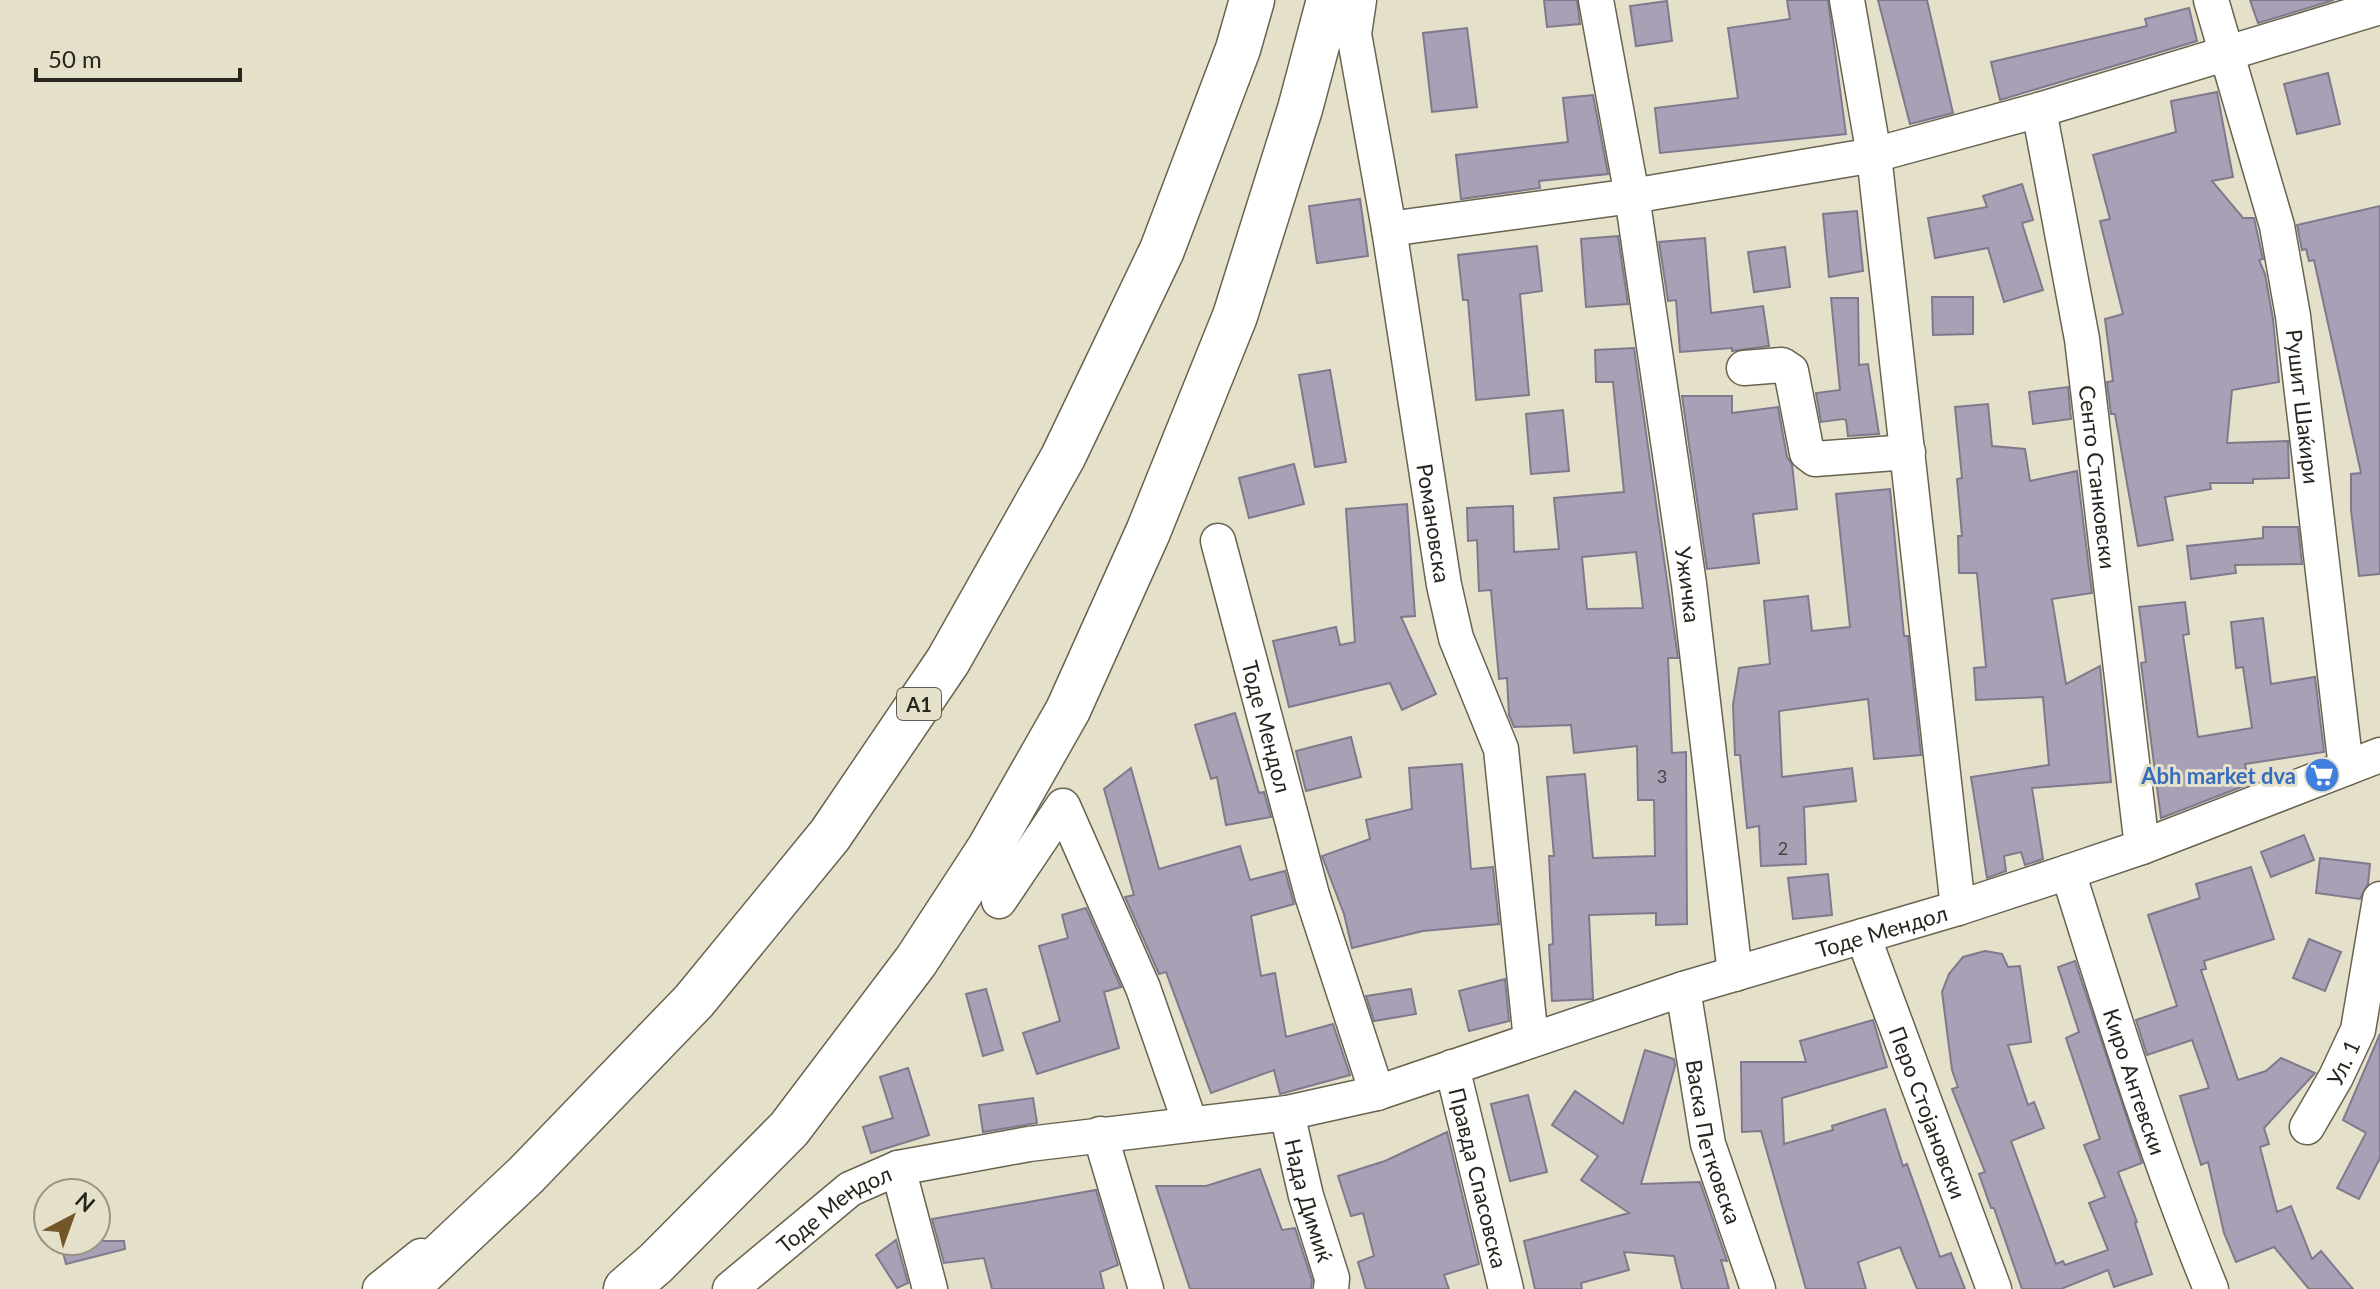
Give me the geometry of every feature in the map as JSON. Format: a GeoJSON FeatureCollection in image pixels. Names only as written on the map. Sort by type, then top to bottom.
{"type":"FeatureCollection","features":[{"type":"Feature","properties":{"kind":"highway","name":"A1"},"geometry":{"type":"LineString","coordinates":[[405,1289],[526,1175],[694,1001],[821,847],[948,661],[1063,457],[1162,250],[1238,49],[1252,0]]}},
{"type":"Feature","properties":{"kind":"highway"},"geometry":{"type":"LineString","coordinates":[[626,1289],[656,1263],[798,1117],[916,961],[989,849],[1068,710],[1148,532],[1235,316],[1300,109],[1329,0]]}},
{"type":"Feature","properties":{"kind":"street","name":"Романовска"},"geometry":{"type":"LineString","coordinates":[[1359,0],[1354,34],[1389,229],[1444,585],[1456,638],[1501,749],[1531,1040]]}},
{"type":"Feature","properties":{"kind":"street","name":"Ужичка"},"geometry":{"type":"LineString","coordinates":[[1596,0],[1632,196],[1689,584],[1735,974]]}},
{"type":"Feature","properties":{"kind":"street"},"geometry":{"type":"LineString","coordinates":[[1847,0],[1874,155],[1958,908]]}},
{"type":"Feature","properties":{"kind":"street","name":"Рушит Шаќири"},"geometry":{"type":"LineString","coordinates":[[2211,0],[2277,226],[2293,316],[2346,768]]}},
{"type":"Feature","properties":{"kind":"street"},"geometry":{"type":"LineString","coordinates":[[1389,229],[1632,196],[1874,155],[2039,110],[2380,7]]}},
{"type":"Feature","properties":{"kind":"street","name":"Сенто Станковски"},"geometry":{"type":"LineString","coordinates":[[2039,110],[2082,339],[2142,847]]}},
{"type":"Feature","properties":{"kind":"street"},"geometry":{"type":"LineString","coordinates":[[1744,368],[1782,365],[1791,371],[1807,453],[1815,459],[1908,452]]}},
{"type":"Feature","properties":{"kind":"street","name":"Тоде Мендол"},"geometry":{"type":"LineString","coordinates":[[1218,541],[1312,895],[1377,1093]]}},
{"type":"Feature","properties":{"kind":"street","name":"Тоде Мендол"},"geometry":{"type":"LineString","coordinates":[[730,1289],[850,1189],[898,1168],[1029,1144],[1287,1113],[1377,1093],[1683,989],[1958,908],[2068,872],[2142,847],[2380,755]]}},
{"type":"Feature","properties":{"kind":"street"},"geometry":{"type":"LineString","coordinates":[[999,901],[1063,806],[1143,988],[1190,1123]]}},
{"type":"Feature","properties":{"kind":"street","name":"Киро Антевски"},"geometry":{"type":"LineString","coordinates":[[2068,872],[2122,1046],[2211,1289]]}},
{"type":"Feature","properties":{"kind":"street","name":"Ул. 1"},"geometry":{"type":"LineString","coordinates":[[2307,1127],[2358,1030],[2380,899]]}},
{"type":"Feature","properties":{"kind":"street","name":"Перо Стојановски"},"geometry":{"type":"LineString","coordinates":[[1863,936],[1994,1289]]}},
{"type":"Feature","properties":{"kind":"street","name":"Васка Петковска"},"geometry":{"type":"LineString","coordinates":[[1683,989],[1708,1144],[1758,1289]]}},
{"type":"Feature","properties":{"kind":"street","name":"Правда Спасовска"},"geometry":{"type":"LineString","coordinates":[[1452,1067],[1506,1289]]}},
{"type":"Feature","properties":{"kind":"street","name":"Нада Димиќ"},"geometry":{"type":"LineString","coordinates":[[1287,1113],[1306,1196],[1332,1278],[1331,1289]]}},
{"type":"Feature","properties":{"kind":"street"},"geometry":{"type":"LineString","coordinates":[[1100,1134],[1146,1289]]}},
{"type":"Feature","properties":{"kind":"street"},"geometry":{"type":"LineString","coordinates":[[898,1168],[930,1289]]}},
{"type":"Feature","properties":{"kind":"street"},"geometry":{"type":"LineString","coordinates":[[380,1289],[526,1175]]}},
{"type":"Feature","properties":{"kind":"building"},"geometry":{"type":"Polygon","coordinates":[[[1544,0],[1577,0],[1580,24],[1547,27],[1544,0]]]}},
{"type":"Feature","properties":{"kind":"building"},"geometry":{"type":"Polygon","coordinates":[[[1787,0],[1828,0],[1846,134],[1660,153],[1655,108],[1738,98],[1728,28],[1790,19],[1787,0]]]}},
{"type":"Feature","properties":{"kind":"building"},"geometry":{"type":"Polygon","coordinates":[[[1878,0],[1927,0],[1953,113],[1910,124],[1878,0]]]}},
{"type":"Feature","properties":{"kind":"building"},"geometry":{"type":"Polygon","coordinates":[[[2250,0],[2334,0],[2258,23],[2250,0]]]}},
{"type":"Feature","properties":{"kind":"building"},"geometry":{"type":"Polygon","coordinates":[[[1667,1],[1672,41],[1636,46],[1630,6],[1667,1]]]}},
{"type":"Feature","properties":{"kind":"building"},"geometry":{"type":"Polygon","coordinates":[[[2189,8],[2197,41],[2000,100],[1991,62],[2147,26],[2145,19],[2189,8]]]}},
{"type":"Feature","properties":{"kind":"building"},"geometry":{"type":"Polygon","coordinates":[[[1467,28],[1477,107],[1432,112],[1423,33],[1467,28]]]}},
{"type":"Feature","properties":{"kind":"building"},"geometry":{"type":"Polygon","coordinates":[[[2328,73],[2340,124],[2297,134],[2284,84],[2328,73]]]}},
{"type":"Feature","properties":{"kind":"building"},"geometry":{"type":"Polygon","coordinates":[[[2217,92],[2233,177],[2212,181],[2243,218],[2254,218],[2263,259],[2259,260],[2265,274],[2273,319],[2279,382],[2232,390],[2227,443],[2288,441],[2289,478],[2253,479],[2253,483],[2210,483],[2211,489],[2165,497],[2173,540],[2138,546],[2107,382],[2113,381],[2105,319],[2123,314],[2100,221],[2110,219],[2093,155],[2176,132],[2171,101],[2217,92]]]}},
{"type":"Feature","properties":{"kind":"building"},"geometry":{"type":"Polygon","coordinates":[[[1593,95],[1608,174],[1539,181],[1540,188],[1461,199],[1456,155],[1568,142],[1563,98],[1593,95]]]}},
{"type":"Feature","properties":{"kind":"building"},"geometry":{"type":"Polygon","coordinates":[[[2022,184],[2033,220],[2022,223],[2043,290],[2004,302],[1988,248],[1935,258],[1928,218],[1987,207],[1983,196],[2022,184]]]}},
{"type":"Feature","properties":{"kind":"building"},"geometry":{"type":"Polygon","coordinates":[[[1360,199],[1368,256],[1317,263],[1309,206],[1360,199]]]}},
{"type":"Feature","properties":{"kind":"building"},"geometry":{"type":"Polygon","coordinates":[[[2380,206],[2380,574],[2359,576],[2351,510],[2351,474],[2361,473],[2314,260],[2309,261],[2306,249],[2302,250],[2297,225],[2380,206]]]}},
{"type":"Feature","properties":{"kind":"building"},"geometry":{"type":"Polygon","coordinates":[[[1857,211],[1863,271],[1829,277],[1823,214],[1857,211]]]}},
{"type":"Feature","properties":{"kind":"building"},"geometry":{"type":"Polygon","coordinates":[[[1618,236],[1628,304],[1586,307],[1581,239],[1618,236]]]}},
{"type":"Feature","properties":{"kind":"building"},"geometry":{"type":"Polygon","coordinates":[[[1705,238],[1711,313],[1763,306],[1769,346],[1732,351],[1732,348],[1680,352],[1676,300],[1668,301],[1659,242],[1705,238]]]}},
{"type":"Feature","properties":{"kind":"building"},"geometry":{"type":"Polygon","coordinates":[[[1537,246],[1542,291],[1520,294],[1529,395],[1476,400],[1468,300],[1463,300],[1458,255],[1537,246]]]}},
{"type":"Feature","properties":{"kind":"building"},"geometry":{"type":"Polygon","coordinates":[[[1785,247],[1790,287],[1754,292],[1748,252],[1785,247]]]}},
{"type":"Feature","properties":{"kind":"building"},"geometry":{"type":"Polygon","coordinates":[[[1932,297],[1973,297],[1973,334],[1933,335],[1932,297]]]}},
{"type":"Feature","properties":{"kind":"building"},"geometry":{"type":"Polygon","coordinates":[[[1831,298],[1858,298],[1859,365],[1868,364],[1879,434],[1848,436],[1846,420],[1821,422],[1816,393],[1840,390],[1831,298]]]}},
{"type":"Feature","properties":{"kind":"building"},"geometry":{"type":"Polygon","coordinates":[[[1634,348],[1678,658],[1668,658],[1672,753],[1686,752],[1687,924],[1656,925],[1656,913],[1589,915],[1593,999],[1552,1001],[1549,856],[1554,856],[1547,777],[1585,774],[1593,858],[1655,856],[1654,800],[1638,800],[1637,746],[1574,753],[1571,725],[1514,727],[1509,715],[1507,678],[1499,679],[1491,590],[1479,591],[1477,540],[1468,541],[1467,508],[1513,506],[1514,552],[1559,549],[1554,498],[1624,492],[1613,382],[1596,382],[1595,350],[1634,348]],[[1636,552],[1582,557],[1587,609],[1643,608],[1636,552]]]}},
{"type":"Feature","properties":{"kind":"building"},"geometry":{"type":"Polygon","coordinates":[[[1330,370],[1346,462],[1315,467],[1299,375],[1330,370]]]}},
{"type":"Feature","properties":{"kind":"building"},"geometry":{"type":"Polygon","coordinates":[[[2068,387],[2071,419],[2033,424],[2029,392],[2068,387]]]}},
{"type":"Feature","properties":{"kind":"building"},"geometry":{"type":"Polygon","coordinates":[[[1682,396],[1732,396],[1732,413],[1778,407],[1787,457],[1792,464],[1797,509],[1753,514],[1759,563],[1707,569],[1682,396]]]}},
{"type":"Feature","properties":{"kind":"building"},"geometry":{"type":"Polygon","coordinates":[[[1988,404],[1992,446],[2025,449],[2030,481],[2077,471],[2092,593],[2052,599],[2066,684],[2100,666],[2111,782],[2032,788],[2043,859],[2025,865],[2021,852],[2004,856],[2006,871],[1987,878],[1971,777],[2049,765],[2043,697],[1976,700],[1974,668],[1986,667],[1977,573],[1959,573],[1958,536],[1962,536],[1957,479],[1962,478],[1955,407],[1988,404]]]}},
{"type":"Feature","properties":{"kind":"building"},"geometry":{"type":"Polygon","coordinates":[[[1563,410],[1569,471],[1531,474],[1526,414],[1563,410]]]}},
{"type":"Feature","properties":{"kind":"building"},"geometry":{"type":"Polygon","coordinates":[[[1294,464],[1304,504],[1249,518],[1239,478],[1294,464]]]}},
{"type":"Feature","properties":{"kind":"building"},"geometry":{"type":"Polygon","coordinates":[[[1890,489],[1904,636],[1908,636],[1921,755],[1874,759],[1868,699],[1779,711],[1782,777],[1852,768],[1856,801],[1804,807],[1806,864],[1761,866],[1759,826],[1747,828],[1740,755],[1735,755],[1733,705],[1739,668],[1770,664],[1764,601],[1808,596],[1812,631],[1850,627],[1836,494],[1890,489]]]}},
{"type":"Feature","properties":{"kind":"building"},"geometry":{"type":"Polygon","coordinates":[[[1407,504],[1415,616],[1401,617],[1436,694],[1402,710],[1390,683],[1289,707],[1273,641],[1336,627],[1340,645],[1355,642],[1346,509],[1407,504]]]}},
{"type":"Feature","properties":{"kind":"building"},"geometry":{"type":"Polygon","coordinates":[[[2263,527],[2298,527],[2302,564],[2235,565],[2236,573],[2191,579],[2187,546],[2263,538],[2263,527]]]}},
{"type":"Feature","properties":{"kind":"building"},"geometry":{"type":"Polygon","coordinates":[[[2185,602],[2189,634],[2183,635],[2198,737],[2252,728],[2243,667],[2236,668],[2231,622],[2263,618],[2271,684],[2315,677],[2324,752],[2245,764],[2249,784],[2161,818],[2141,663],[2146,662],[2139,607],[2185,602]]]}},
{"type":"Feature","properties":{"kind":"building"},"geometry":{"type":"Polygon","coordinates":[[[1235,713],[1259,793],[1264,792],[1271,817],[1226,825],[1217,777],[1211,779],[1195,725],[1235,713]]]}},
{"type":"Feature","properties":{"kind":"building"},"geometry":{"type":"Polygon","coordinates":[[[1351,737],[1361,777],[1306,791],[1296,751],[1351,737]]]}},
{"type":"Feature","properties":{"kind":"building"},"geometry":{"type":"Polygon","coordinates":[[[1462,764],[1471,869],[1493,867],[1499,924],[1423,931],[1352,948],[1344,914],[1322,856],[1370,839],[1366,820],[1412,809],[1409,768],[1462,764]]]}},
{"type":"Feature","properties":{"kind":"building"},"geometry":{"type":"Polygon","coordinates":[[[1131,768],[1159,869],[1240,846],[1250,880],[1285,871],[1294,904],[1251,916],[1261,976],[1275,973],[1286,1037],[1333,1024],[1350,1075],[1280,1094],[1274,1070],[1211,1093],[1166,972],[1159,974],[1125,897],[1134,895],[1104,789],[1131,768]]]}},
{"type":"Feature","properties":{"kind":"building"},"geometry":{"type":"Polygon","coordinates":[[[2304,835],[2314,860],[2271,877],[2261,852],[2304,835]]]}},
{"type":"Feature","properties":{"kind":"building"},"geometry":{"type":"Polygon","coordinates":[[[2320,858],[2370,864],[2368,884],[2360,899],[2316,893],[2320,858]]]}},
{"type":"Feature","properties":{"kind":"building"},"geometry":{"type":"Polygon","coordinates":[[[2251,867],[2274,939],[2204,961],[2206,969],[2201,970],[2238,1080],[2266,1071],[2281,1058],[2315,1073],[2264,1128],[2269,1144],[2260,1147],[2277,1212],[2291,1206],[2312,1259],[2321,1251],[2353,1289],[2309,1289],[2274,1247],[2236,1262],[2224,1233],[2208,1162],[2201,1165],[2180,1096],[2209,1088],[2192,1040],[2147,1055],[2136,1020],[2177,1006],[2148,915],[2200,898],[2196,884],[2251,867]]]}},
{"type":"Feature","properties":{"kind":"building"},"geometry":{"type":"Polygon","coordinates":[[[1828,874],[1832,915],[1793,919],[1788,878],[1828,874]]]}},
{"type":"Feature","properties":{"kind":"building"},"geometry":{"type":"Polygon","coordinates":[[[1086,908],[1121,987],[1104,992],[1119,1048],[1037,1074],[1023,1033],[1060,1021],[1039,946],[1068,938],[1062,915],[1086,908]]]}},
{"type":"Feature","properties":{"kind":"building"},"geometry":{"type":"Polygon","coordinates":[[[2309,939],[2341,952],[2325,991],[2293,978],[2309,939]]]}},
{"type":"Feature","properties":{"kind":"building"},"geometry":{"type":"Polygon","coordinates":[[[1985,951],[2002,954],[2008,967],[2020,966],[2031,1042],[2008,1045],[2028,1105],[2034,1102],[2044,1128],[2011,1141],[2056,1264],[2063,1261],[2065,1265],[2108,1250],[2089,1203],[2105,1197],[2084,1145],[2100,1139],[2066,1038],[2079,1032],[2058,967],[2075,961],[2142,1163],[2118,1172],[2152,1274],[2114,1287],[2108,1270],[2061,1289],[2022,1289],[1979,1174],[1985,1172],[1952,1089],[1958,1087],[1952,1070],[1942,992],[1949,974],[1963,957],[1985,951]]]}},
{"type":"Feature","properties":{"kind":"building"},"geometry":{"type":"Polygon","coordinates":[[[1505,979],[1509,1021],[1469,1031],[1459,991],[1505,979]]]}},
{"type":"Feature","properties":{"kind":"building"},"geometry":{"type":"Polygon","coordinates":[[[986,989],[1003,1050],[983,1056],[966,994],[986,989]]]}},
{"type":"Feature","properties":{"kind":"building"},"geometry":{"type":"Polygon","coordinates":[[[1411,989],[1416,1014],[1374,1021],[1366,996],[1411,989]]]}},
{"type":"Feature","properties":{"kind":"building"},"geometry":{"type":"Polygon","coordinates":[[[1873,1020],[1887,1067],[1782,1098],[1784,1144],[1833,1130],[1832,1126],[1885,1109],[1903,1166],[1907,1164],[1940,1257],[1951,1253],[1965,1289],[1917,1289],[1900,1247],[1858,1262],[1866,1289],[1806,1289],[1761,1131],[1742,1132],[1741,1062],[1806,1062],[1800,1041],[1873,1020]]]}},
{"type":"Feature","properties":{"kind":"building"},"geometry":{"type":"Polygon","coordinates":[[[2380,1034],[2380,1158],[2359,1199],[2337,1188],[2366,1133],[2343,1120],[2380,1034]]]}},
{"type":"Feature","properties":{"kind":"building"},"geometry":{"type":"Polygon","coordinates":[[[1645,1050],[1674,1059],[1675,1066],[1641,1184],[1700,1182],[1727,1261],[1721,1260],[1729,1289],[1682,1289],[1674,1256],[1624,1252],[1629,1270],[1581,1283],[1582,1289],[1535,1289],[1524,1241],[1629,1213],[1581,1180],[1598,1156],[1552,1125],[1575,1091],[1623,1124],[1645,1050]]]}},
{"type":"Feature","properties":{"kind":"building"},"geometry":{"type":"Polygon","coordinates":[[[908,1068],[929,1135],[871,1153],[863,1127],[893,1118],[880,1077],[908,1068]]]}},
{"type":"Feature","properties":{"kind":"building"},"geometry":{"type":"Polygon","coordinates":[[[1528,1095],[1547,1172],[1510,1181],[1491,1104],[1528,1095]]]}},
{"type":"Feature","properties":{"kind":"building"},"geometry":{"type":"Polygon","coordinates":[[[1033,1098],[1037,1123],[983,1132],[979,1105],[1033,1098]]]}},
{"type":"Feature","properties":{"kind":"building"},"geometry":{"type":"Polygon","coordinates":[[[1447,1132],[1479,1264],[1444,1275],[1449,1289],[1366,1289],[1358,1262],[1374,1256],[1363,1213],[1351,1216],[1338,1176],[1385,1161],[1447,1132]]]}},
{"type":"Feature","properties":{"kind":"building"},"geometry":{"type":"Polygon","coordinates":[[[1260,1169],[1282,1230],[1295,1228],[1312,1280],[1311,1289],[1190,1289],[1156,1186],[1206,1186],[1260,1169]]]}},
{"type":"Feature","properties":{"kind":"building"},"geometry":{"type":"Polygon","coordinates":[[[1096,1190],[1118,1265],[1100,1272],[1104,1289],[992,1289],[984,1258],[944,1263],[932,1219],[1096,1190]]]}},
{"type":"Feature","properties":{"kind":"building"},"geometry":{"type":"Polygon","coordinates":[[[896,1240],[908,1283],[897,1288],[876,1255],[896,1240]]]}},
{"type":"Feature","properties":{"kind":"building"},"geometry":{"type":"Polygon","coordinates":[[[112,1241],[124,1241],[125,1249],[112,1252],[112,1241]]]}},
{"type":"Feature","properties":{"kind":"building"},"geometry":{"type":"Polygon","coordinates":[[[64,1257],[94,1257],[66,1264],[64,1257]]]}},
{"type":"Feature","properties":{"kind":"place","name":"Abh market dva"},"geometry":{"type":"Point","coordinates":[2322,775]}}]}
